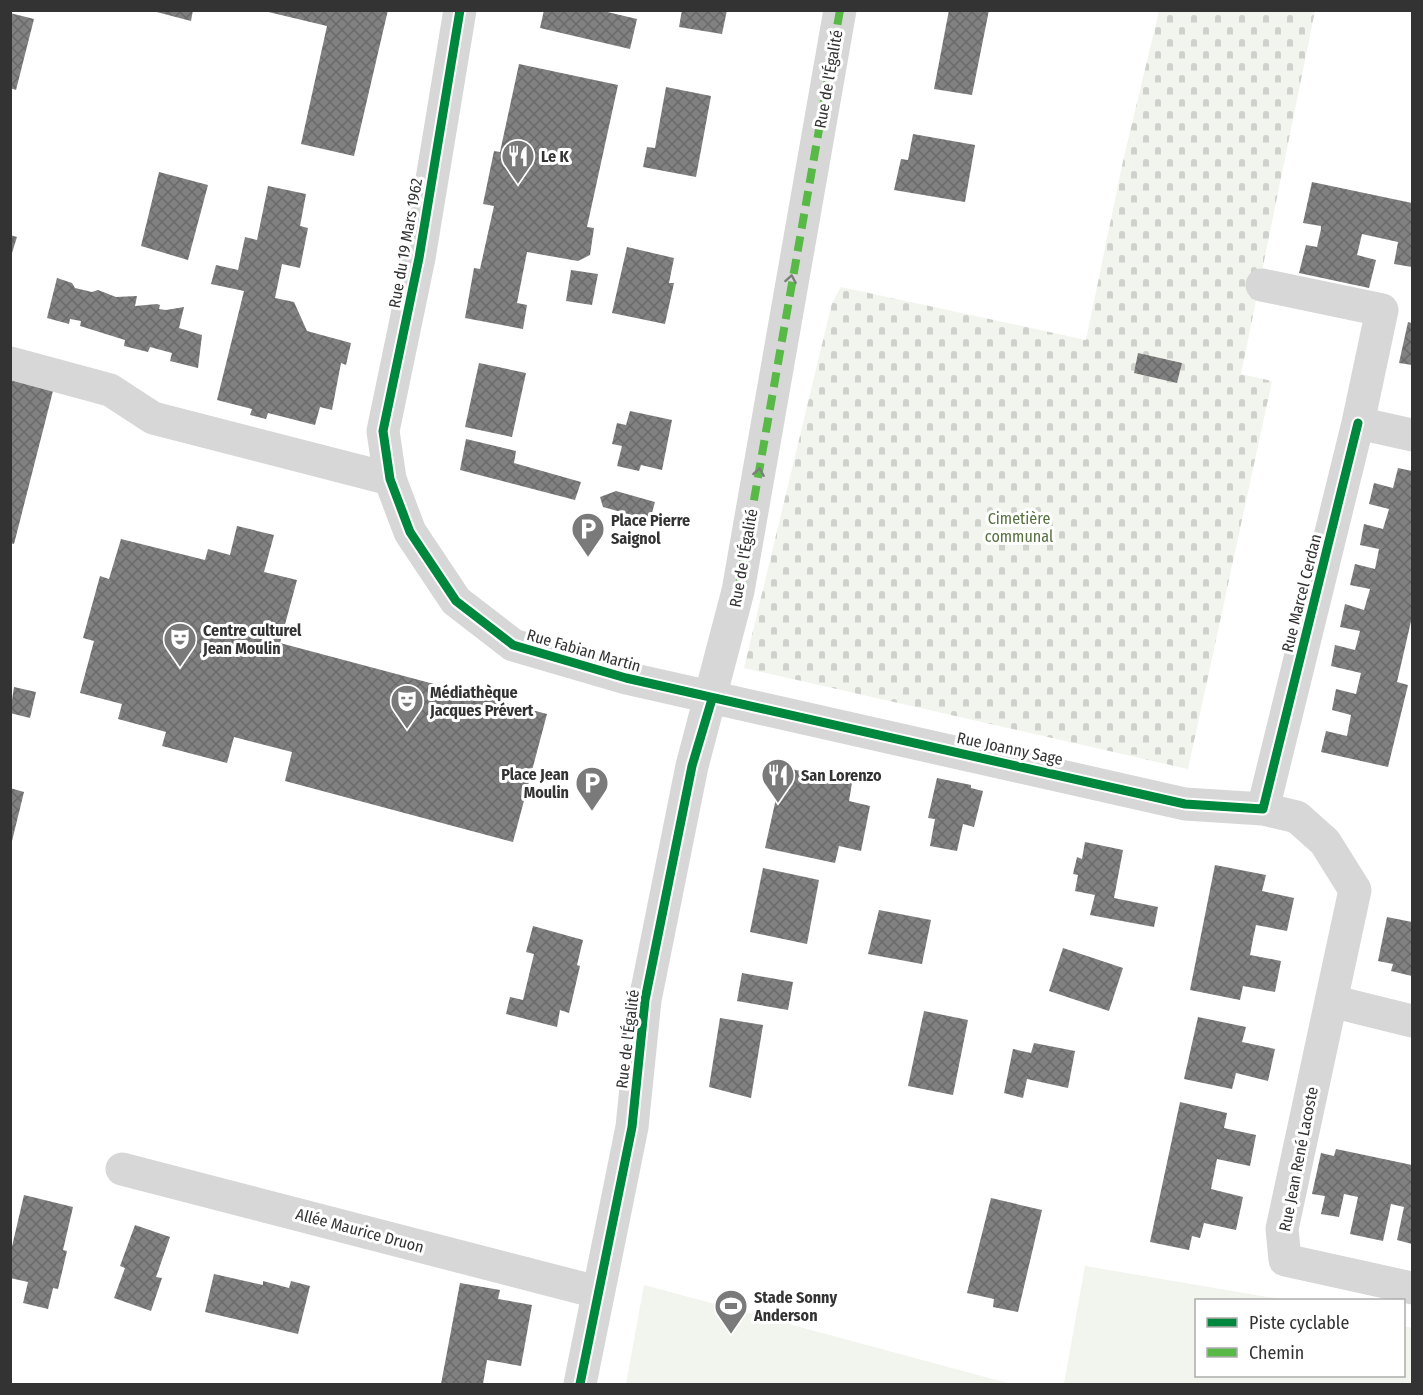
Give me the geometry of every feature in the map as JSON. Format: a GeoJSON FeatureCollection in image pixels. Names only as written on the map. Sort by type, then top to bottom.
{"type":"FeatureCollection","features":[{"type":"Feature","properties":{"kind":"street","name":"Rue du 19 Mars 1962"},"geometry":{"type":"LineString","coordinates":[[390,480],[383,431],[419,258],[460,10]]}},
{"type":"Feature","properties":{"kind":"street","name":"Rue de l'Égalité"},"geometry":{"type":"LineString","coordinates":[[580,1384],[632,1127],[645,1000],[692,766],[712,699],[738,591],[840,10]]}},
{"type":"Feature","properties":{"kind":"street","name":"Rue Marcel Cerdan"},"geometry":{"type":"LineString","coordinates":[[1262,285],[1382,310],[1358,423],[1263,809]]}},
{"type":"Feature","properties":{"kind":"street"},"geometry":{"type":"LineString","coordinates":[[10,363],[110,390],[153,418],[390,480]]}},
{"type":"Feature","properties":{"kind":"street"},"geometry":{"type":"LineString","coordinates":[[1358,423],[1413,435]]}},
{"type":"Feature","properties":{"kind":"street","name":"Rue Fabian Martin"},"geometry":{"type":"LineString","coordinates":[[390,480],[410,532],[456,601],[513,645],[626,678],[712,699]]}},
{"type":"Feature","properties":{"kind":"street","name":"Rue Joanny Sage"},"geometry":{"type":"LineString","coordinates":[[712,699],[1185,804],[1263,809]]}},
{"type":"Feature","properties":{"kind":"street","name":"Rue Jean René Lacoste"},"geometry":{"type":"LineString","coordinates":[[1263,809],[1297,817],[1325,842],[1355,890],[1282,1230],[1285,1260],[1413,1288]]}},
{"type":"Feature","properties":{"kind":"street"},"geometry":{"type":"LineString","coordinates":[[1331,1001],[1413,1021]]}},
{"type":"Feature","properties":{"kind":"street","name":"Allée Maurice Druon"},"geometry":{"type":"LineString","coordinates":[[122,1169],[597,1292]]}},
{"type":"Feature","properties":{"kind":"green space","name":"Cimetière communal"},"geometry":{"type":"Polygon","coordinates":[[[1159,11],[1315,11],[1241,374],[1272,381],[1188,769],[744,668],[832,303],[841,287],[1086,340],[1123,161],[1159,11]]]}},
{"type":"Feature","properties":{"kind":"green space"},"geometry":{"type":"Polygon","coordinates":[[[1085,1266],[1280,1299],[1195,1299],[1195,1377],[1405,1377],[1405,1326],[1412,1328],[1412,1384],[1064,1384],[1085,1266]]]}},
{"type":"Feature","properties":{"kind":"green space","name":"Stade Sonny Anderson"},"geometry":{"type":"Polygon","coordinates":[[[644,1285],[1011,1384],[626,1384],[644,1285]]]}},
{"type":"Feature","properties":{"kind":"building"},"geometry":{"type":"Polygon","coordinates":[[[149,10],[193,10],[191,21],[149,10]]]}},
{"type":"Feature","properties":{"kind":"building"},"geometry":{"type":"Polygon","coordinates":[[[260,10],[388,10],[354,156],[301,144],[327,26],[260,10]]]}},
{"type":"Feature","properties":{"kind":"building"},"geometry":{"type":"Polygon","coordinates":[[[544,10],[599,10],[637,19],[630,49],[540,28],[544,10]]]}},
{"type":"Feature","properties":{"kind":"building"},"geometry":{"type":"Polygon","coordinates":[[[682,10],[727,10],[722,34],[679,27],[682,10]]]}},
{"type":"Feature","properties":{"kind":"building"},"geometry":{"type":"Polygon","coordinates":[[[949,10],[989,10],[972,95],[934,89],[949,10]]]}},
{"type":"Feature","properties":{"kind":"building"},"geometry":{"type":"Polygon","coordinates":[[[10,13],[34,19],[16,90],[10,88],[10,13]]]}},
{"type":"Feature","properties":{"kind":"building"},"geometry":{"type":"Polygon","coordinates":[[[519,64],[618,85],[587,227],[594,228],[590,255],[578,261],[527,252],[517,303],[527,305],[523,329],[465,318],[474,268],[480,269],[494,206],[483,204],[494,151],[500,152],[519,64]]]}},
{"type":"Feature","properties":{"kind":"building"},"geometry":{"type":"Polygon","coordinates":[[[666,87],[711,96],[696,177],[643,167],[647,147],[655,148],[666,87]]]}},
{"type":"Feature","properties":{"kind":"building"},"geometry":{"type":"Polygon","coordinates":[[[913,134],[975,145],[965,202],[894,190],[901,159],[908,160],[913,134]]]}},
{"type":"Feature","properties":{"kind":"building"},"geometry":{"type":"Polygon","coordinates":[[[159,172],[208,185],[188,260],[141,246],[159,172]]]}},
{"type":"Feature","properties":{"kind":"building"},"geometry":{"type":"Polygon","coordinates":[[[1312,182],[1412,203],[1412,267],[1394,264],[1398,242],[1362,234],[1357,255],[1376,260],[1369,288],[1299,273],[1306,245],[1317,247],[1321,229],[1321,226],[1303,223],[1312,182]]]}},
{"type":"Feature","properties":{"kind":"building"},"geometry":{"type":"Polygon","coordinates":[[[268,186],[306,194],[300,226],[308,228],[300,268],[282,264],[275,298],[294,302],[307,331],[351,343],[346,365],[341,363],[332,410],[320,407],[315,425],[268,413],[266,419],[250,415],[252,409],[217,400],[244,291],[211,284],[216,265],[238,270],[245,237],[257,240],[268,186]]]}},
{"type":"Feature","properties":{"kind":"building"},"geometry":{"type":"Polygon","coordinates":[[[10,235],[17,237],[11,256],[10,256],[10,235]]]}},
{"type":"Feature","properties":{"kind":"building"},"geometry":{"type":"Polygon","coordinates":[[[627,247],[674,258],[669,283],[674,283],[665,324],[612,313],[627,247]]]}},
{"type":"Feature","properties":{"kind":"building"},"geometry":{"type":"Polygon","coordinates":[[[571,270],[598,274],[592,305],[566,301],[571,270]]]}},
{"type":"Feature","properties":{"kind":"building"},"geometry":{"type":"Polygon","coordinates":[[[57,278],[72,283],[75,288],[92,292],[98,290],[116,297],[137,296],[135,306],[157,304],[160,305],[159,309],[166,310],[184,307],[179,328],[202,335],[198,368],[170,361],[172,353],[150,347],[148,352],[124,346],[125,340],[80,326],[81,321],[70,319],[69,324],[47,318],[57,278]]]}},
{"type":"Feature","properties":{"kind":"building"},"geometry":{"type":"Polygon","coordinates":[[[1408,322],[1412,323],[1412,365],[1399,363],[1408,322]]]}},
{"type":"Feature","properties":{"kind":"building"},"geometry":{"type":"Polygon","coordinates":[[[1138,353],[1182,363],[1177,383],[1134,373],[1138,353]]]}},
{"type":"Feature","properties":{"kind":"building"},"geometry":{"type":"Polygon","coordinates":[[[479,363],[526,373],[512,437],[465,427],[479,363]]]}},
{"type":"Feature","properties":{"kind":"building"},"geometry":{"type":"Polygon","coordinates":[[[10,376],[54,387],[14,544],[10,543],[10,376]]]}},
{"type":"Feature","properties":{"kind":"building"},"geometry":{"type":"Polygon","coordinates":[[[630,411],[672,420],[662,470],[641,465],[639,471],[617,466],[622,446],[612,444],[617,423],[626,425],[630,411]]]}},
{"type":"Feature","properties":{"kind":"building"},"geometry":{"type":"Polygon","coordinates":[[[466,439],[516,451],[514,463],[581,482],[575,500],[460,470],[466,439]]]}},
{"type":"Feature","properties":{"kind":"building"},"geometry":{"type":"Polygon","coordinates":[[[1398,468],[1412,471],[1412,617],[1397,682],[1408,685],[1388,767],[1321,752],[1326,731],[1347,736],[1351,715],[1332,710],[1336,689],[1356,694],[1361,673],[1331,666],[1335,645],[1355,650],[1360,631],[1340,627],[1345,604],[1364,610],[1370,589],[1350,585],[1355,564],[1375,569],[1379,549],[1360,545],[1364,524],[1383,529],[1389,509],[1369,504],[1374,483],[1393,488],[1398,468]]]}},
{"type":"Feature","properties":{"kind":"building"},"geometry":{"type":"Polygon","coordinates":[[[616,491],[655,502],[650,520],[603,507],[600,497],[616,491]]]}},
{"type":"Feature","properties":{"kind":"building"},"geometry":{"type":"Polygon","coordinates":[[[237,526],[274,535],[264,572],[297,580],[280,643],[547,714],[513,842],[285,781],[292,752],[234,737],[227,763],[162,746],[166,732],[118,719],[122,704],[80,693],[94,641],[83,638],[100,576],[109,579],[121,539],[205,560],[208,549],[230,555],[237,526]]]}},
{"type":"Feature","properties":{"kind":"building"},"geometry":{"type":"Polygon","coordinates":[[[14,687],[36,692],[30,718],[10,713],[14,687]]]}},
{"type":"Feature","properties":{"kind":"building"},"geometry":{"type":"Polygon","coordinates":[[[783,767],[852,783],[849,801],[870,806],[861,851],[839,846],[835,863],[765,848],[783,767]]]}},
{"type":"Feature","properties":{"kind":"building"},"geometry":{"type":"Polygon","coordinates":[[[937,778],[971,785],[971,788],[983,791],[974,827],[963,824],[957,851],[930,846],[935,819],[928,818],[937,778]]]}},
{"type":"Feature","properties":{"kind":"building"},"geometry":{"type":"Polygon","coordinates":[[[10,788],[24,792],[11,845],[10,844],[10,788]]]}},
{"type":"Feature","properties":{"kind":"building"},"geometry":{"type":"Polygon","coordinates":[[[1085,842],[1123,850],[1114,898],[1158,907],[1154,927],[1090,915],[1095,895],[1075,891],[1078,875],[1073,874],[1077,857],[1082,859],[1085,842]]]}},
{"type":"Feature","properties":{"kind":"building"},"geometry":{"type":"Polygon","coordinates":[[[1215,865],[1266,875],[1262,891],[1294,898],[1287,931],[1256,925],[1253,939],[1250,955],[1281,961],[1275,992],[1243,986],[1240,1000],[1190,990],[1215,865]]]}},
{"type":"Feature","properties":{"kind":"building"},"geometry":{"type":"Polygon","coordinates":[[[763,868],[819,880],[807,944],[750,932],[763,868]]]}},
{"type":"Feature","properties":{"kind":"building"},"geometry":{"type":"Polygon","coordinates":[[[879,910],[931,920],[922,964],[868,954],[879,910]]]}},
{"type":"Feature","properties":{"kind":"building"},"geometry":{"type":"Polygon","coordinates":[[[1387,917],[1412,922],[1412,976],[1391,971],[1393,964],[1378,961],[1387,917]]]}},
{"type":"Feature","properties":{"kind":"building"},"geometry":{"type":"Polygon","coordinates":[[[533,926],[583,940],[577,965],[580,966],[569,1013],[560,1010],[557,1027],[506,1014],[510,997],[523,1000],[534,954],[526,952],[533,926]]]}},
{"type":"Feature","properties":{"kind":"building"},"geometry":{"type":"Polygon","coordinates":[[[1063,948],[1123,968],[1109,1011],[1049,991],[1063,948]]]}},
{"type":"Feature","properties":{"kind":"building"},"geometry":{"type":"Polygon","coordinates":[[[742,973],[793,982],[788,1010],[737,1001],[742,973]]]}},
{"type":"Feature","properties":{"kind":"building"},"geometry":{"type":"Polygon","coordinates":[[[924,1011],[968,1020],[953,1095],[908,1086],[924,1011]]]}},
{"type":"Feature","properties":{"kind":"building"},"geometry":{"type":"Polygon","coordinates":[[[1198,1017],[1246,1027],[1242,1042],[1275,1049],[1268,1081],[1236,1073],[1232,1089],[1184,1079],[1198,1017]]]}},
{"type":"Feature","properties":{"kind":"building"},"geometry":{"type":"Polygon","coordinates":[[[720,1018],[763,1025],[751,1098],[709,1087],[720,1018]]]}},
{"type":"Feature","properties":{"kind":"building"},"geometry":{"type":"Polygon","coordinates":[[[1034,1043],[1075,1051],[1068,1088],[1027,1079],[1023,1098],[1004,1093],[1013,1049],[1031,1053],[1034,1043]]]}},
{"type":"Feature","properties":{"kind":"building"},"geometry":{"type":"Polygon","coordinates":[[[1180,1102],[1227,1113],[1224,1128],[1256,1135],[1250,1166],[1217,1159],[1211,1189],[1243,1197],[1236,1230],[1204,1223],[1200,1238],[1192,1236],[1189,1250],[1150,1242],[1180,1102]]]}},
{"type":"Feature","properties":{"kind":"building"},"geometry":{"type":"Polygon","coordinates":[[[1336,1149],[1412,1165],[1412,1244],[1397,1240],[1404,1207],[1391,1204],[1383,1241],[1350,1234],[1358,1197],[1344,1194],[1339,1217],[1321,1214],[1325,1196],[1312,1194],[1321,1153],[1334,1156],[1336,1149]]]}},
{"type":"Feature","properties":{"kind":"building"},"geometry":{"type":"Polygon","coordinates":[[[24,1195],[73,1207],[63,1250],[67,1251],[58,1289],[53,1288],[48,1309],[23,1303],[28,1282],[10,1278],[10,1255],[24,1195]]]}},
{"type":"Feature","properties":{"kind":"building"},"geometry":{"type":"Polygon","coordinates":[[[991,1198],[1042,1210],[1018,1312],[993,1307],[994,1299],[967,1293],[991,1198]]]}},
{"type":"Feature","properties":{"kind":"building"},"geometry":{"type":"Polygon","coordinates":[[[135,1225],[170,1237],[156,1277],[162,1278],[151,1311],[114,1298],[125,1268],[120,1266],[135,1225]]]}},
{"type":"Feature","properties":{"kind":"building"},"geometry":{"type":"Polygon","coordinates":[[[214,1274],[263,1285],[263,1281],[289,1288],[291,1281],[310,1286],[298,1334],[205,1312],[214,1274]]]}},
{"type":"Feature","properties":{"kind":"building"},"geometry":{"type":"Polygon","coordinates":[[[460,1283],[500,1290],[498,1299],[532,1305],[521,1366],[487,1360],[483,1384],[441,1384],[460,1283]]]}},
{"type":"Feature","properties":{"kind":"marked path"},"geometry":{"type":"LineString","coordinates":[[738,591],[840,10]]}},
{"type":"Feature","properties":{"kind":"cycle path"},"geometry":{"type":"LineString","coordinates":[[460,10],[419,258],[383,431],[390,479],[410,532],[456,601],[513,645],[626,678],[1185,804],[1263,809],[1358,423]]}},
{"type":"Feature","properties":{"kind":"cycle path"},"geometry":{"type":"LineString","coordinates":[[580,1384],[632,1127],[645,1000],[692,766],[712,699]]}},
{"type":"Feature","properties":{"kind":"place","name":"Le K"},"geometry":{"type":"Point","coordinates":[518,185]}},
{"type":"Feature","properties":{"kind":"place","name":"Place Pierre Saignol"},"geometry":{"type":"Point","coordinates":[588,558]}},
{"type":"Feature","properties":{"kind":"place","name":"Centre culturel Jean Moulin"},"geometry":{"type":"Point","coordinates":[180,668]}},
{"type":"Feature","properties":{"kind":"place","name":"Médiathèque Jacques Prévert"},"geometry":{"type":"Point","coordinates":[407,730]}},
{"type":"Feature","properties":{"kind":"place","name":"San Lorenzo"},"geometry":{"type":"Point","coordinates":[778,804]}},
{"type":"Feature","properties":{"kind":"place","name":"Place Jean Moulin"},"geometry":{"type":"Point","coordinates":[592,812]}},
{"type":"Feature","properties":{"kind":"place","name":"Stade Sonny Anderson"},"geometry":{"type":"Point","coordinates":[731,1335]}}]}
